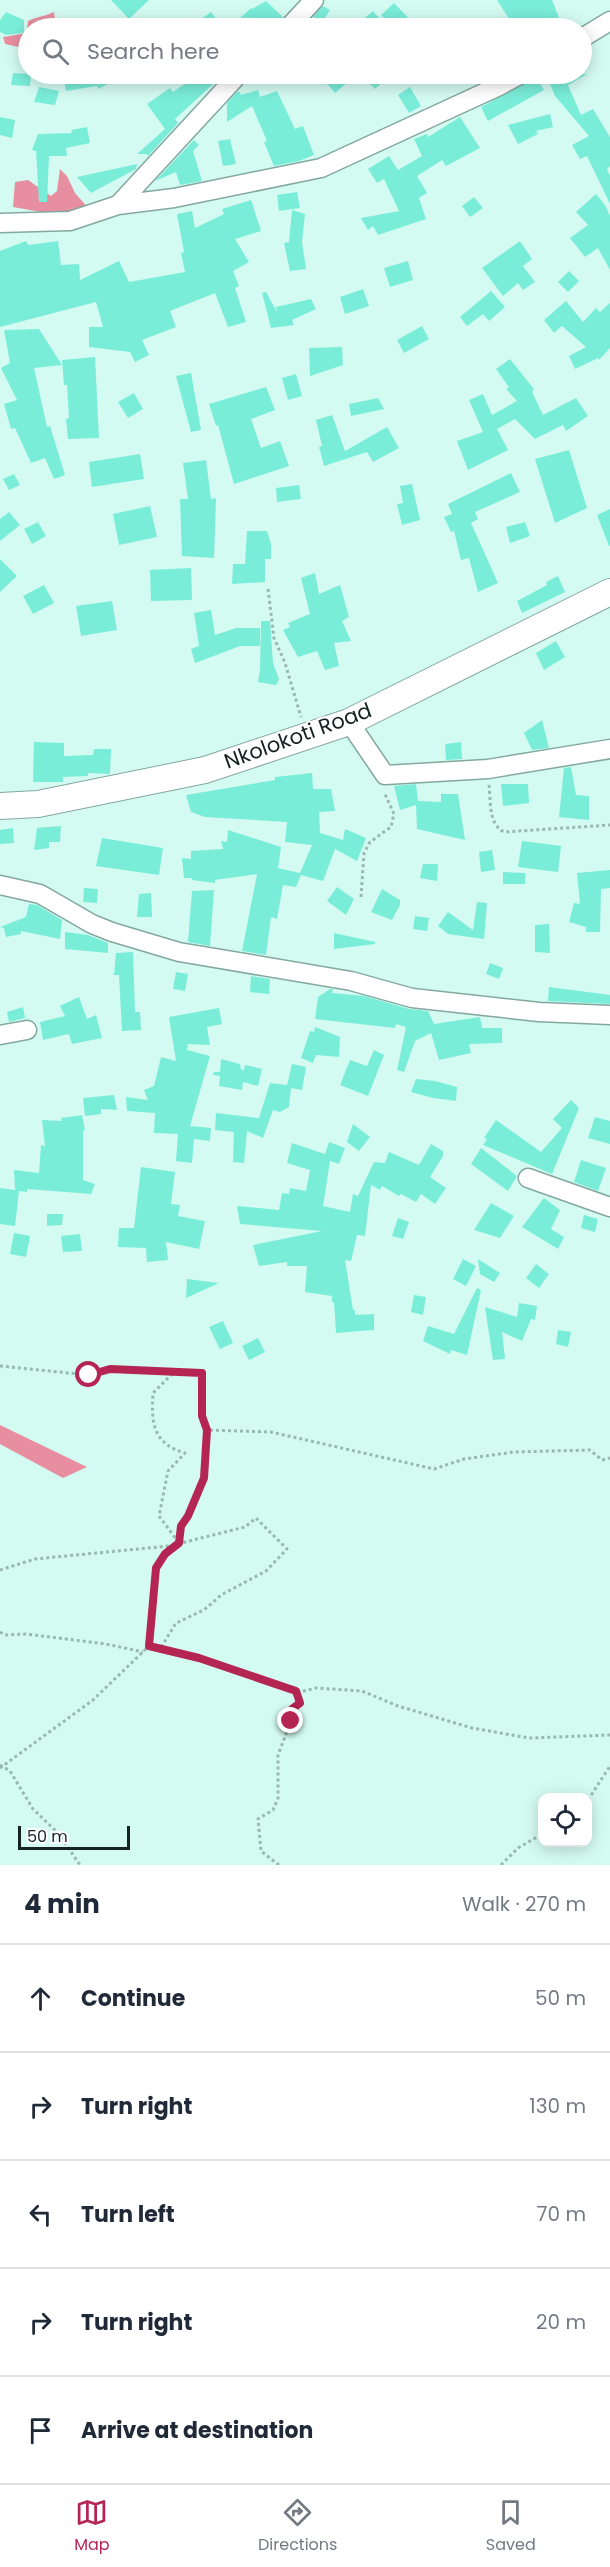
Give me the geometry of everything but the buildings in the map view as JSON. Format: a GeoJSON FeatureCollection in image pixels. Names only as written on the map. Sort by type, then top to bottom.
{"type":"FeatureCollection","features":[{"type":"Feature","properties":{"kind":"main road","name":"Nkolokoti Road"},"geometry":{"type":"LineString","coordinates":[[0,806],[38,804],[205,770],[349,722],[610,592]]}},
{"type":"Feature","properties":{"kind":"street"},"geometry":{"type":"LineString","coordinates":[[297,18],[314,0]]}},
{"type":"Feature","properties":{"kind":"street"},"geometry":{"type":"LineString","coordinates":[[592,32],[610,21]]}},
{"type":"Feature","properties":{"kind":"street"},"geometry":{"type":"LineString","coordinates":[[118,205],[230,84]]}},
{"type":"Feature","properties":{"kind":"street"},"geometry":{"type":"LineString","coordinates":[[0,223],[70,221],[118,205],[174,198],[321,168],[503,84]]}},
{"type":"Feature","properties":{"kind":"street"},"geometry":{"type":"LineString","coordinates":[[349,722],[385,775],[488,769],[610,748]]}},
{"type":"Feature","properties":{"kind":"street"},"geometry":{"type":"LineString","coordinates":[[0,885],[40,894],[92,924],[120,935],[179,952],[351,981],[412,998],[539,1012],[610,1015]]}},
{"type":"Feature","properties":{"kind":"street"},"geometry":{"type":"LineString","coordinates":[[0,1035],[27,1030]]}},
{"type":"Feature","properties":{"kind":"street"},"geometry":{"type":"LineString","coordinates":[[528,1178],[610,1207]]}},
{"type":"Feature","properties":{"kind":"path"},"geometry":{"type":"LineString","coordinates":[[268,589],[274,638],[285,663],[307,735]]}},
{"type":"Feature","properties":{"kind":"path"},"geometry":{"type":"LineString","coordinates":[[488,769],[493,820],[497,829],[504,832],[610,825]]}},
{"type":"Feature","properties":{"kind":"path"},"geometry":{"type":"LineString","coordinates":[[361,897],[364,853],[370,842],[391,827],[394,814],[384,790],[385,775]]}},
{"type":"Feature","properties":{"kind":"path"},"geometry":{"type":"LineString","coordinates":[[0,1366],[89,1375],[110,1369],[202,1373],[202,1416],[207,1430],[204,1478],[188,1516],[181,1526],[179,1543],[165,1554],[156,1568],[149,1646],[93,1700],[1,1767],[10,1771],[33,1809],[59,1834],[80,1865]]}},
{"type":"Feature","properties":{"kind":"path"},"geometry":{"type":"LineString","coordinates":[[175,1371],[153,1394],[151,1417],[158,1436],[174,1450],[185,1453],[168,1471],[159,1516],[179,1543]]}},
{"type":"Feature","properties":{"kind":"path"},"geometry":{"type":"LineString","coordinates":[[207,1430],[271,1432],[434,1469],[464,1459],[514,1452],[590,1450],[602,1460],[610,1458]]}},
{"type":"Feature","properties":{"kind":"path"},"geometry":{"type":"LineString","coordinates":[[0,1570],[35,1559],[179,1543],[245,1527],[255,1518],[287,1549],[266,1571],[221,1595],[204,1610],[176,1623],[160,1649]]}},
{"type":"Feature","properties":{"kind":"path"},"geometry":{"type":"LineString","coordinates":[[0,1632],[6,1635],[26,1634],[106,1644],[143,1652]]}},
{"type":"Feature","properties":{"kind":"path"},"geometry":{"type":"LineString","coordinates":[[149,1646],[199,1658],[300,1692],[316,1688],[362,1691],[398,1706],[472,1728],[529,1738],[610,1735]]}},
{"type":"Feature","properties":{"kind":"path"},"geometry":{"type":"LineString","coordinates":[[279,1865],[261,1851],[258,1819],[273,1810],[278,1798],[278,1755],[291,1721],[292,1709],[300,1703],[296,1691]]}},
{"type":"Feature","properties":{"kind":"path"},"geometry":{"type":"LineString","coordinates":[[592,1794],[610,1766]]}},
{"type":"Feature","properties":{"kind":"path"},"geometry":{"type":"LineString","coordinates":[[501,1865],[518,1848],[538,1837]]}},
{"type":"Feature","properties":{"kind":"shaded area"},"geometry":{"type":"Polygon","coordinates":[[[54,12],[55,18],[37,18],[54,12]]]}},
{"type":"Feature","properties":{"kind":"shaded area"},"geometry":{"type":"Polygon","coordinates":[[[18,34],[18,47],[5,44],[3,37],[18,34]]]}},
{"type":"Feature","properties":{"kind":"shaded area"},"geometry":{"type":"Polygon","coordinates":[[[60,169],[67,176],[75,193],[90,210],[44,222],[41,212],[13,207],[15,182],[28,180],[51,196],[57,191],[60,169]]]}},
{"type":"Feature","properties":{"kind":"shaded area"},"geometry":{"type":"Polygon","coordinates":[[[0,1425],[87,1467],[63,1478],[0,1444],[0,1425]]]}},
{"type":"Feature","properties":{"kind":"route"},"geometry":{"type":"LineString","coordinates":[[89,1375],[110,1369],[202,1373],[202,1416],[207,1430],[204,1478],[188,1516],[181,1526],[179,1543],[165,1554],[156,1568],[149,1646],[199,1658],[246,1676],[296,1691],[300,1703],[292,1709],[291,1721]]}}]}
